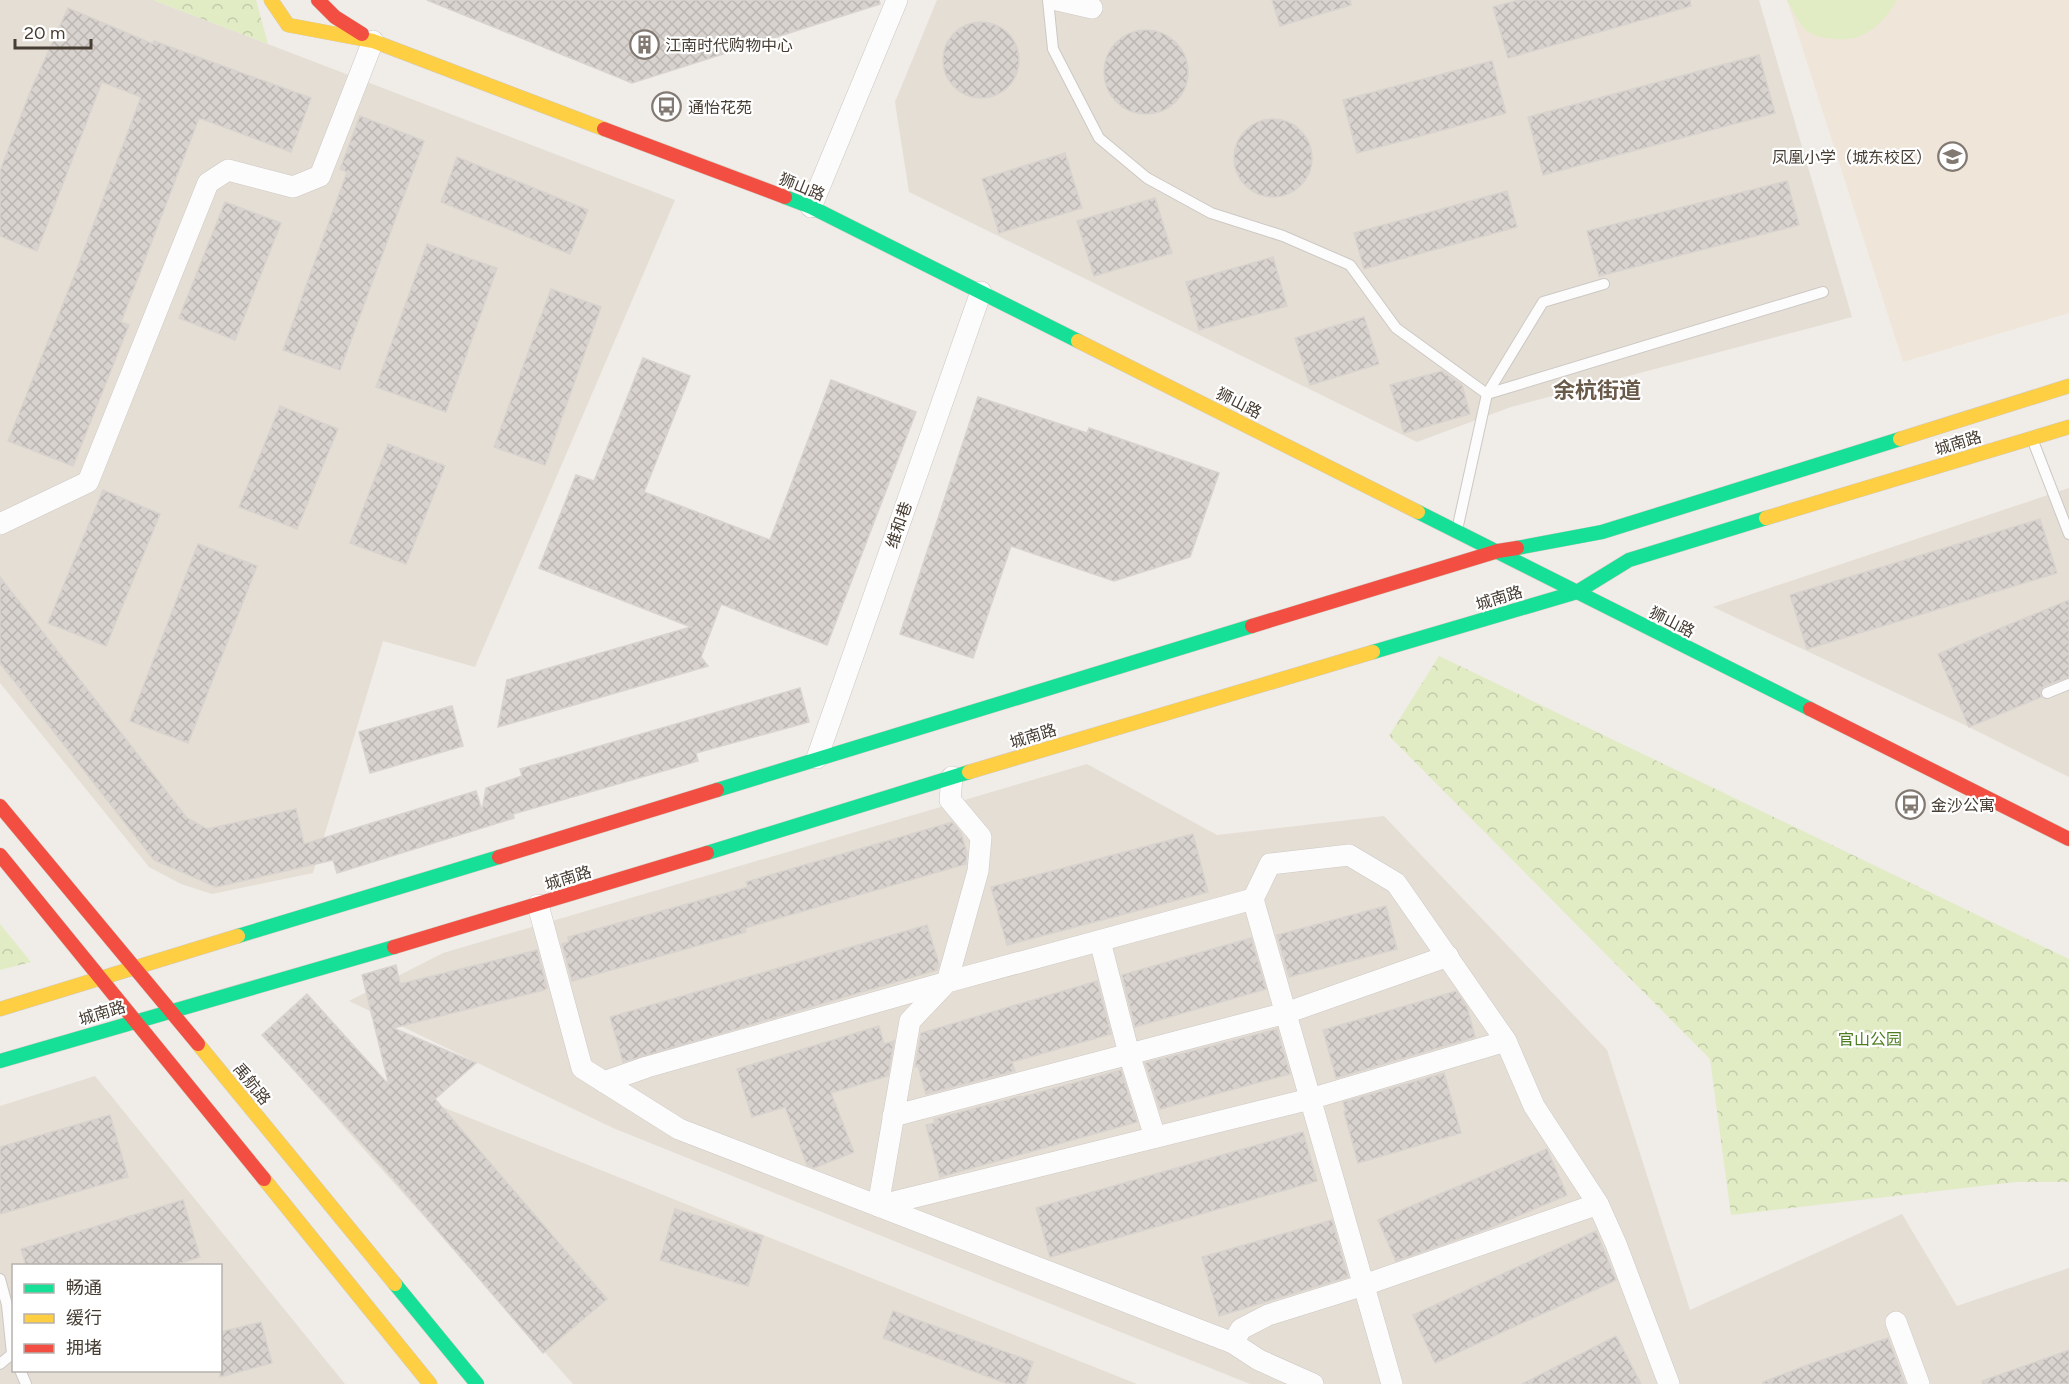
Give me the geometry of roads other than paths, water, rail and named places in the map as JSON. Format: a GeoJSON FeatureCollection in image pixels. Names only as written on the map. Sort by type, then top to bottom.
{"type":"FeatureCollection","features":[{"type":"Feature","properties":{"kind":"main road","name":"狮山路"},"geometry":{"type":"LineString","coordinates":[[271,0],[288,25],[373,41],[811,207],[2069,839]]}},
{"type":"Feature","properties":{"kind":"main road","name":"狮山路"},"geometry":{"type":"LineString","coordinates":[[318,0],[335,17],[373,41]]}},
{"type":"Feature","properties":{"kind":"main road","name":"城南路"},"geometry":{"type":"LineString","coordinates":[[0,1009],[1498,551],[1602,532],[2069,386]]}},
{"type":"Feature","properties":{"kind":"main road","name":"城南路"},"geometry":{"type":"LineString","coordinates":[[0,1061],[538,905],[952,777],[1577,592],[1629,560],[2069,427]]}},
{"type":"Feature","properties":{"kind":"main road","name":"禹航路"},"geometry":{"type":"LineString","coordinates":[[0,806],[477,1384]]}},
{"type":"Feature","properties":{"kind":"main road"},"geometry":{"type":"LineString","coordinates":[[0,855],[430,1384]]}},
{"type":"Feature","properties":{"kind":"street"},"geometry":{"type":"LineString","coordinates":[[811,207],[897,0]]}},
{"type":"Feature","properties":{"kind":"street"},"geometry":{"type":"LineString","coordinates":[[1057,0],[1092,8]]}},
{"type":"Feature","properties":{"kind":"street"},"geometry":{"type":"LineString","coordinates":[[0,524],[88,482],[208,183],[228,170],[293,187],[320,176],[373,41]]}},
{"type":"Feature","properties":{"kind":"street","name":"维和巷"},"geometry":{"type":"LineString","coordinates":[[816,758],[981,292]]}},
{"type":"Feature","properties":{"kind":"street"},"geometry":{"type":"LineString","coordinates":[[878,1206],[910,1021],[947,982],[978,871],[981,837],[950,800],[952,777]]}},
{"type":"Feature","properties":{"kind":"street"},"geometry":{"type":"LineString","coordinates":[[1392,1384],[1253,899],[1270,864],[1349,855],[1396,884],[1506,1041],[1534,1106],[1598,1204],[1616,1244],[1669,1384]]}},
{"type":"Feature","properties":{"kind":"street"},"geometry":{"type":"LineString","coordinates":[[604,1082],[659,1064],[947,982],[1253,899]]}},
{"type":"Feature","properties":{"kind":"street"},"geometry":{"type":"LineString","coordinates":[[538,905],[582,1068],[680,1130],[1233,1343],[1259,1360],[1313,1384]]}},
{"type":"Feature","properties":{"kind":"street"},"geometry":{"type":"LineString","coordinates":[[1100,941],[1129,1054],[1155,1137]]}},
{"type":"Feature","properties":{"kind":"street"},"geometry":{"type":"LineString","coordinates":[[893,1116],[1286,1013],[1448,956]]}},
{"type":"Feature","properties":{"kind":"street"},"geometry":{"type":"LineString","coordinates":[[878,1206],[1310,1099],[1506,1041]]}},
{"type":"Feature","properties":{"kind":"street"},"geometry":{"type":"LineString","coordinates":[[1233,1343],[1241,1329],[1268,1315],[1364,1285],[1598,1204]]}},
{"type":"Feature","properties":{"kind":"street"},"geometry":{"type":"LineString","coordinates":[[1896,1322],[1919,1384]]}},
{"type":"Feature","properties":{"kind":"lane"},"geometry":{"type":"LineString","coordinates":[[1047,0],[1053,49],[1099,138],[1146,178],[1211,213],[1283,236],[1350,265],[1396,328],[1487,394]]}},
{"type":"Feature","properties":{"kind":"lane"},"geometry":{"type":"LineString","coordinates":[[1457,530],[1487,394],[1543,302],[1604,284]]}},
{"type":"Feature","properties":{"kind":"lane"},"geometry":{"type":"LineString","coordinates":[[1487,394],[1823,292]]}},
{"type":"Feature","properties":{"kind":"lane"},"geometry":{"type":"LineString","coordinates":[[2032,438],[2069,534]]}},
{"type":"Feature","properties":{"kind":"lane"},"geometry":{"type":"LineString","coordinates":[[2047,693],[2069,684]]}},
{"type":"Feature","properties":{"kind":"lane"},"geometry":{"type":"LineString","coordinates":[[0,1279],[7,1305],[12,1347]]}},
{"type":"Feature","properties":{"kind":"place","name":"江南时代购物中心"},"geometry":{"type":"Point","coordinates":[644,45]}},
{"type":"Feature","properties":{"kind":"place","name":"通怡花苑"},"geometry":{"type":"Point","coordinates":[667,107]}},
{"type":"Feature","properties":{"kind":"place","name":"凤凰小学（城东校区）"},"geometry":{"type":"Point","coordinates":[1953,157]}},
{"type":"Feature","properties":{"kind":"place","name":"金沙公寓"},"geometry":{"type":"Point","coordinates":[1910,805]}},
{"type":"Feature","properties":{"kind":"district","name":"余杭街道"},"geometry":{"type":"Point","coordinates":[1597,390]}},
{"type":"Feature","properties":{"kind":"park label","name":"官山公园"},"geometry":{"type":"Point","coordinates":[1870,1039]}}]}
